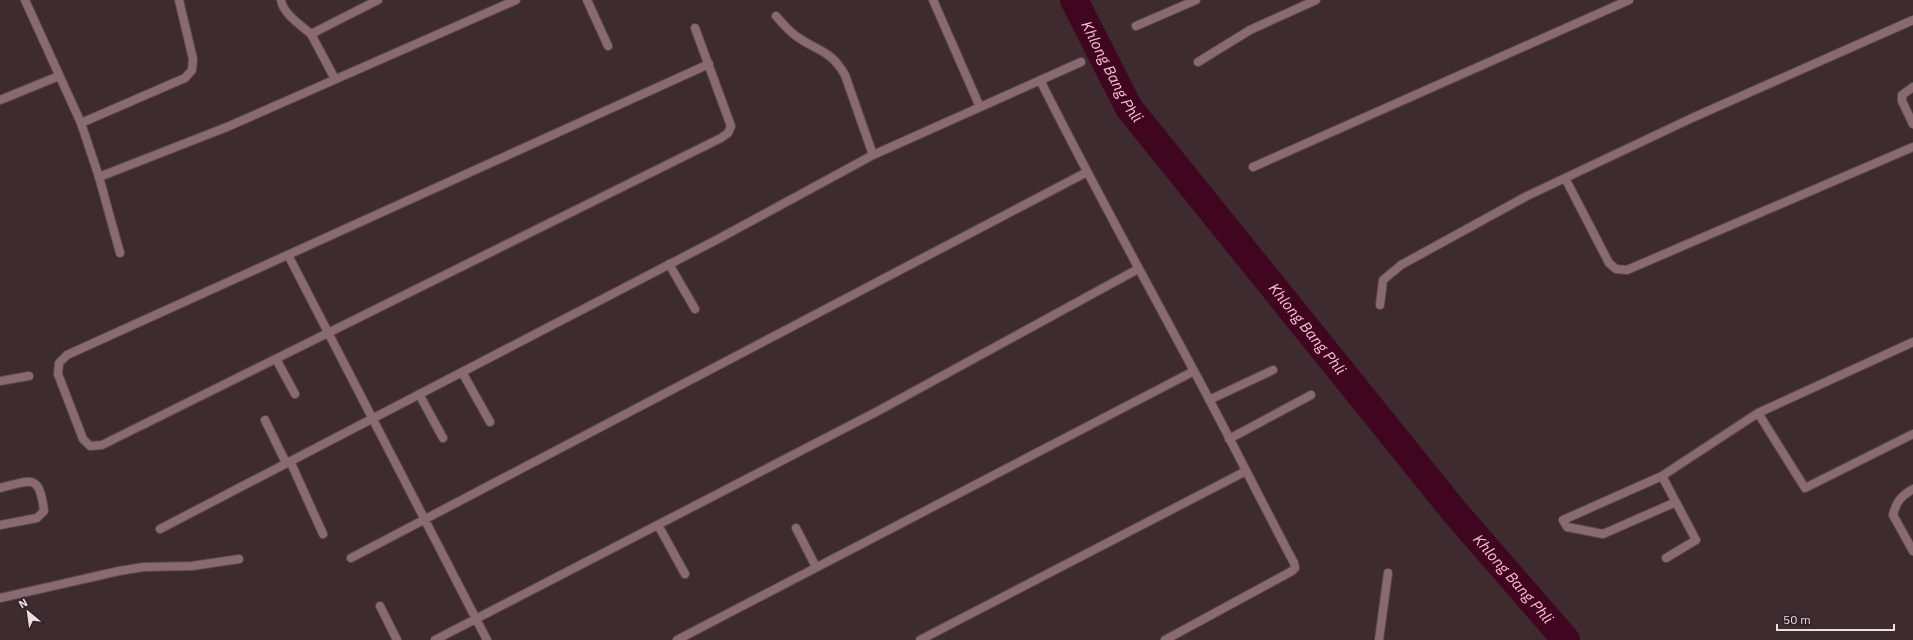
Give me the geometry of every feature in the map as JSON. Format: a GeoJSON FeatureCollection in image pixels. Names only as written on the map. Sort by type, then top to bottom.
{"type":"FeatureCollection","features":[{"type":"Feature","properties":{"kind":"street"},"geometry":{"type":"LineString","coordinates":[[25,0],[81,123],[120,253]]}},
{"type":"Feature","properties":{"kind":"street"},"geometry":{"type":"LineString","coordinates":[[81,123],[185,78],[192,70],[193,59],[179,0]]}},
{"type":"Feature","properties":{"kind":"street"},"geometry":{"type":"LineString","coordinates":[[281,0],[282,5],[288,13],[311,34],[335,79]]}},
{"type":"Feature","properties":{"kind":"street"},"geometry":{"type":"LineString","coordinates":[[311,34],[378,0]]}},
{"type":"Feature","properties":{"kind":"street"},"geometry":{"type":"LineString","coordinates":[[98,176],[226,127],[516,0]]}},
{"type":"Feature","properties":{"kind":"street"},"geometry":{"type":"LineString","coordinates":[[587,0],[608,46]]}},
{"type":"Feature","properties":{"kind":"street"},"geometry":{"type":"LineString","coordinates":[[933,0],[980,107]]}},
{"type":"Feature","properties":{"kind":"street"},"geometry":{"type":"LineString","coordinates":[[1136,26],[1196,0]]}},
{"type":"Feature","properties":{"kind":"street"},"geometry":{"type":"LineString","coordinates":[[1198,62],[1250,30],[1316,0]]}},
{"type":"Feature","properties":{"kind":"street"},"geometry":{"type":"LineString","coordinates":[[1253,167],[1629,0]]}},
{"type":"Feature","properties":{"kind":"street"},"geometry":{"type":"LineString","coordinates":[[776,16],[796,36],[832,56],[838,63],[845,75],[873,155]]}},
{"type":"Feature","properties":{"kind":"street"},"geometry":{"type":"LineString","coordinates":[[1380,305],[1383,280],[1401,265],[1527,196],[1692,118],[1913,20]]}},
{"type":"Feature","properties":{"kind":"street"},"geometry":{"type":"LineString","coordinates":[[695,28],[709,64],[731,126],[728,133],[721,138],[102,445],[90,446],[83,439],[58,374],[59,363],[67,355],[709,64]]}},
{"type":"Feature","properties":{"kind":"street"},"geometry":{"type":"LineString","coordinates":[[160,529],[669,264],[873,155],[1081,62]]}},
{"type":"Feature","properties":{"kind":"street"},"geometry":{"type":"LineString","coordinates":[[0,100],[59,76]]}},
{"type":"Feature","properties":{"kind":"street"},"geometry":{"type":"LineString","coordinates":[[1040,80],[1138,270],[1194,371],[1295,568],[1165,640]]}},
{"type":"Feature","properties":{"kind":"street"},"geometry":{"type":"LineString","coordinates":[[1913,88],[1902,95],[1902,101],[1913,124]]}},
{"type":"Feature","properties":{"kind":"street"},"geometry":{"type":"LineString","coordinates":[[1565,178],[1609,263],[1616,269],[1627,270],[1913,147]]}},
{"type":"Feature","properties":{"kind":"street"},"geometry":{"type":"LineString","coordinates":[[351,558],[1087,172]]}},
{"type":"Feature","properties":{"kind":"street"},"geometry":{"type":"LineString","coordinates":[[288,255],[487,640]]}},
{"type":"Feature","properties":{"kind":"street"},"geometry":{"type":"LineString","coordinates":[[669,264],[695,309]]}},
{"type":"Feature","properties":{"kind":"street"},"geometry":{"type":"LineString","coordinates":[[436,640],[878,411],[1138,270]]}},
{"type":"Feature","properties":{"kind":"street"},"geometry":{"type":"LineString","coordinates":[[1676,502],[1603,534],[1567,527],[1563,520],[1662,476],[1758,413],[1913,342]]}},
{"type":"Feature","properties":{"kind":"street"},"geometry":{"type":"LineString","coordinates":[[276,358],[295,394]]}},
{"type":"Feature","properties":{"kind":"street"},"geometry":{"type":"LineString","coordinates":[[1209,400],[1273,370]]}},
{"type":"Feature","properties":{"kind":"street"},"geometry":{"type":"LineString","coordinates":[[677,640],[1194,371]]}},
{"type":"Feature","properties":{"kind":"street"},"geometry":{"type":"LineString","coordinates":[[462,372],[490,422]]}},
{"type":"Feature","properties":{"kind":"street"},"geometry":{"type":"LineString","coordinates":[[0,382],[30,376]]}},
{"type":"Feature","properties":{"kind":"street"},"geometry":{"type":"LineString","coordinates":[[419,394],[443,438]]}},
{"type":"Feature","properties":{"kind":"street"},"geometry":{"type":"LineString","coordinates":[[1229,439],[1311,395]]}},
{"type":"Feature","properties":{"kind":"street"},"geometry":{"type":"LineString","coordinates":[[1758,413],[1804,488],[1913,434]]}},
{"type":"Feature","properties":{"kind":"street"},"geometry":{"type":"LineString","coordinates":[[265,420],[288,462],[323,534]]}},
{"type":"Feature","properties":{"kind":"street"},"geometry":{"type":"LineString","coordinates":[[920,640],[1246,471]]}},
{"type":"Feature","properties":{"kind":"street"},"geometry":{"type":"LineString","coordinates":[[1662,476],[1696,540],[1666,558]]}},
{"type":"Feature","properties":{"kind":"street"},"geometry":{"type":"LineString","coordinates":[[0,488],[28,481],[35,483],[41,491],[44,511],[37,518],[0,525]]}},
{"type":"Feature","properties":{"kind":"street"},"geometry":{"type":"LineString","coordinates":[[1913,489],[1905,494],[1896,503],[1893,515],[1913,551]]}},
{"type":"Feature","properties":{"kind":"street"},"geometry":{"type":"LineString","coordinates":[[658,525],[685,574]]}},
{"type":"Feature","properties":{"kind":"street"},"geometry":{"type":"LineString","coordinates":[[796,528],[816,567]]}},
{"type":"Feature","properties":{"kind":"street"},"geometry":{"type":"LineString","coordinates":[[0,598],[119,570],[144,567],[192,566],[239,559]]}},
{"type":"Feature","properties":{"kind":"street"},"geometry":{"type":"LineString","coordinates":[[1379,640],[1388,572]]}},
{"type":"Feature","properties":{"kind":"street"},"geometry":{"type":"LineString","coordinates":[[380,606],[397,640]]}},
{"type":"Feature","properties":{"kind":"waterway","name":"Khlong Bang Phli"},"geometry":{"type":"LineString","coordinates":[[1074,0],[1129,108],[1454,511],[1566,640]]}}]}
